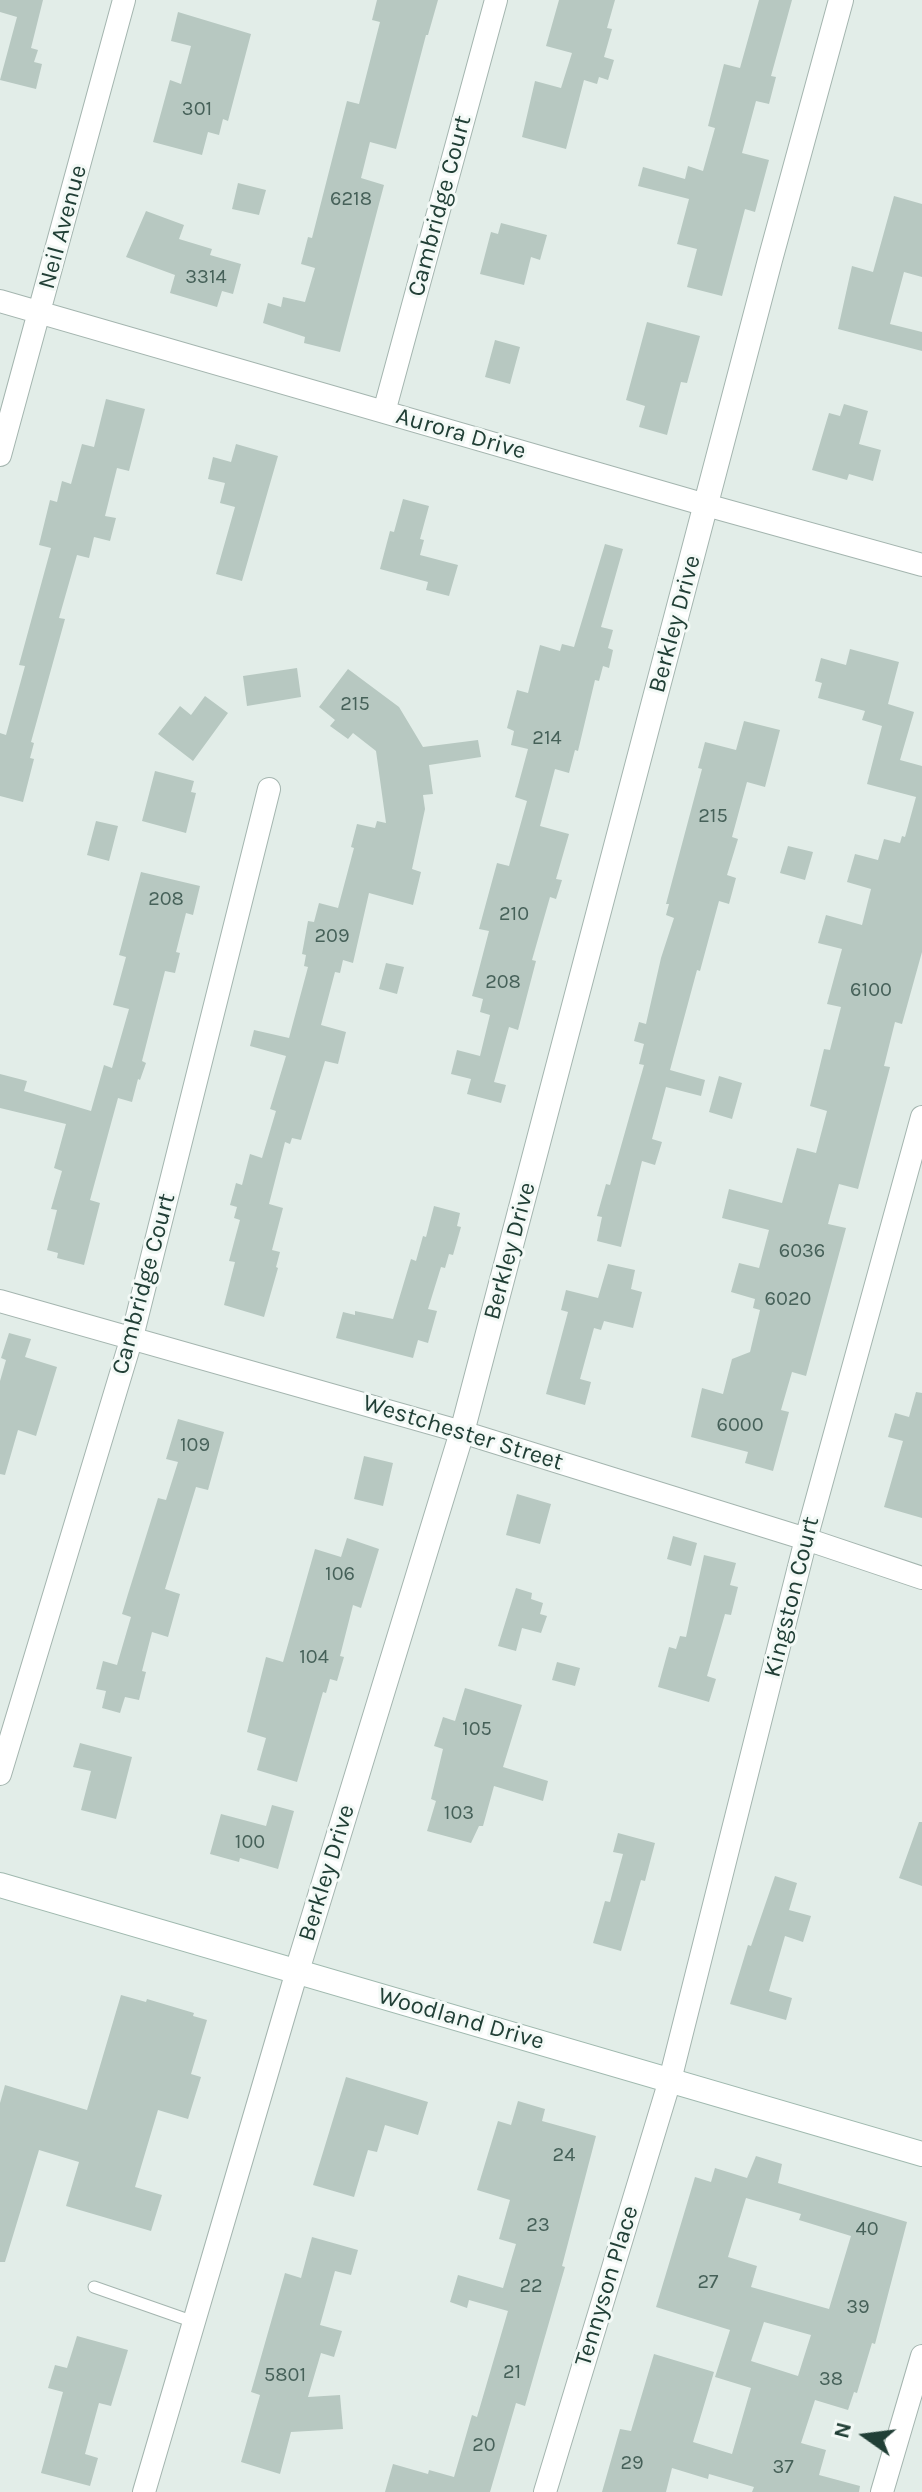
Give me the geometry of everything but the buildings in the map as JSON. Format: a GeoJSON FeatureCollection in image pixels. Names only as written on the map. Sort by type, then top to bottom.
{"type":"FeatureCollection","features":[{"type":"Feature","properties":{"kind":"street","name":"Neil Avenue"},"geometry":{"type":"LineString","coordinates":[[0,455],[124,0]]}},
{"type":"Feature","properties":{"kind":"street","name":"Cambridge Court"},"geometry":{"type":"LineString","coordinates":[[384,412],[496,0]]}},
{"type":"Feature","properties":{"kind":"street","name":"Berkley Drive"},"geometry":{"type":"LineString","coordinates":[[144,2492],[297,1971],[462,1432],[841,0]]}},
{"type":"Feature","properties":{"kind":"street","name":"Aurora Drive"},"geometry":{"type":"LineString","coordinates":[[0,301],[922,565]]}},
{"type":"Feature","properties":{"kind":"street","name":"Cambridge Court"},"geometry":{"type":"LineString","coordinates":[[0,1774],[132,1337],[269,789]]}},
{"type":"Feature","properties":{"kind":"street","name":"Kingston Court"},"geometry":{"type":"LineString","coordinates":[[670,2080],[806,1539],[922,1117]]}},
{"type":"Feature","properties":{"kind":"street","name":"Westchester Street"},"geometry":{"type":"LineString","coordinates":[[0,1301],[462,1432],[922,1578]]}},
{"type":"Feature","properties":{"kind":"street","name":"Woodland Drive"},"geometry":{"type":"LineString","coordinates":[[0,1885],[922,2154]]}},
{"type":"Feature","properties":{"kind":"street","name":"Tennyson Place"},"geometry":{"type":"LineString","coordinates":[[545,2492],[670,2080]]}},
{"type":"Feature","properties":{"kind":"street"},"geometry":{"type":"LineString","coordinates":[[882,2492],[922,2356]]}},
{"type":"Feature","properties":{"kind":"lane"},"geometry":{"type":"LineString","coordinates":[[94,2287],[194,2322]]}}]}
